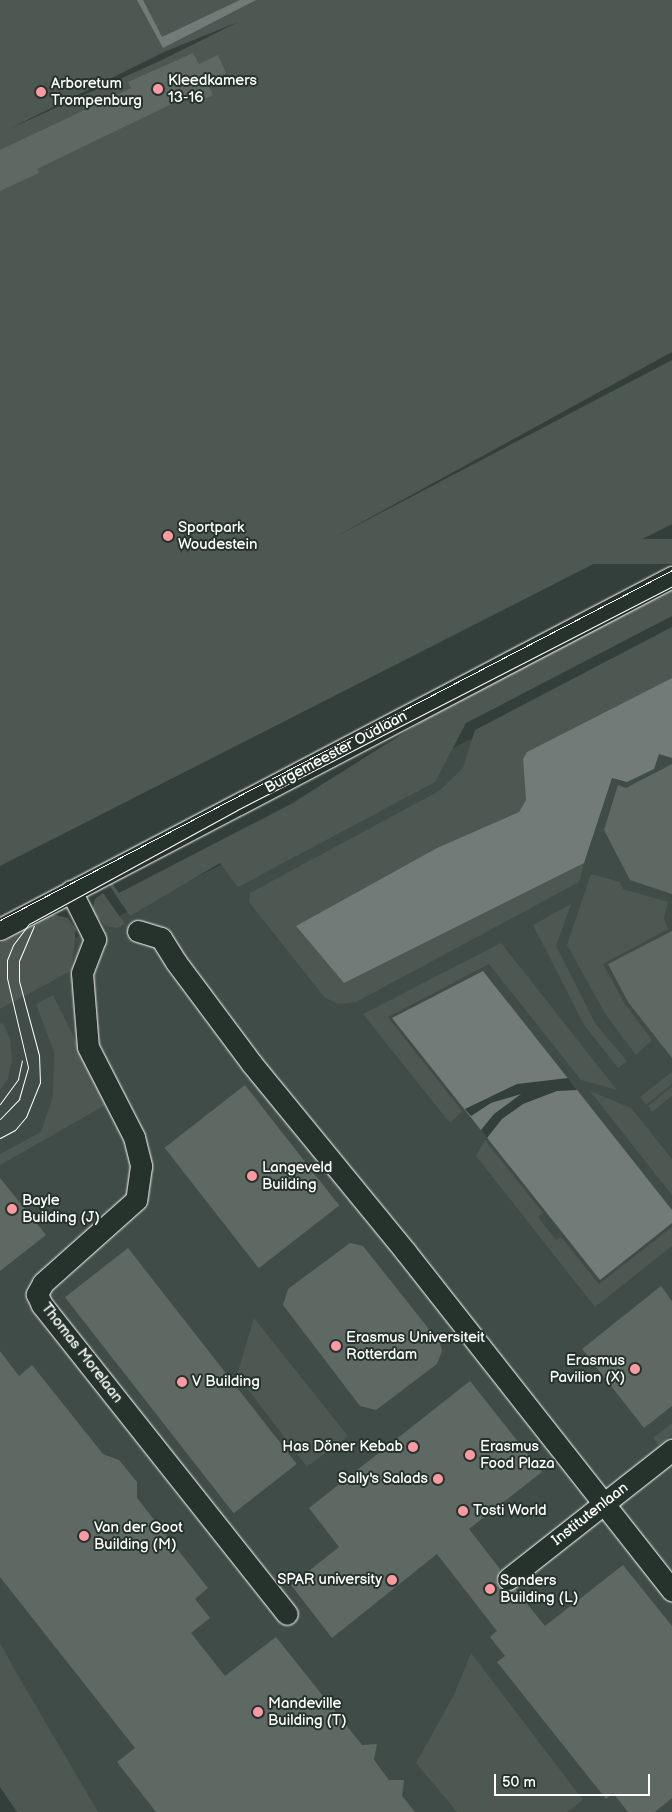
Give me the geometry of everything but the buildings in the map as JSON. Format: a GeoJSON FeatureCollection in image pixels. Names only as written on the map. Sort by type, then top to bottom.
{"type":"FeatureCollection","features":[{"type":"Feature","properties":{"kind":"street","name":"Burgemeester Oudlaan"},"geometry":{"type":"LineString","coordinates":[[0,929],[672,577]]}},
{"type":"Feature","properties":{"kind":"street","name":"Thomas Morelaan"},"geometry":{"type":"LineString","coordinates":[[71,891],[95,939],[82,973],[88,1047],[134,1137],[141,1166],[136,1200],[43,1283],[37,1294],[42,1305],[287,1614]]}},
{"type":"Feature","properties":{"kind":"street"},"geometry":{"type":"LineString","coordinates":[[138,931],[161,938],[176,962],[252,1064],[672,1590]]}},
{"type":"Feature","properties":{"kind":"street","name":"Institutenlaan"},"geometry":{"type":"LineString","coordinates":[[508,1579],[672,1450]]}},
{"type":"Feature","properties":{"kind":"shaded area","name":"Sportpark Woudestein"},"geometry":{"type":"Polygon","coordinates":[[[0,0],[672,0],[672,352],[333,538],[672,360],[672,524],[0,866],[0,0]],[[238,22],[164,52],[9,129],[164,59],[238,22]]]}},
{"type":"Feature","properties":{"kind":"shaded area"},"geometry":{"type":"Polygon","coordinates":[[[137,0],[143,0],[162,37],[240,0],[256,0],[163,48],[137,0]]]}},
{"type":"Feature","properties":{"kind":"shaded area"},"geometry":{"type":"Polygon","coordinates":[[[0,539],[672,539],[672,564],[0,564],[0,539]]]}},
{"type":"Feature","properties":{"kind":"shaded area"},"geometry":{"type":"Polygon","coordinates":[[[672,590],[672,616],[466,723],[435,782],[238,887],[220,863],[130,916],[109,885],[112,883],[119,893],[291,804],[434,714],[672,590]]]}},
{"type":"Feature","properties":{"kind":"shaded area"},"geometry":{"type":"Polygon","coordinates":[[[672,627],[672,678],[527,752],[523,759],[526,800],[519,812],[437,848],[296,926],[344,983],[584,863],[579,882],[356,1002],[338,1004],[324,997],[249,902],[250,893],[439,791],[463,768],[475,730],[672,627]]]}},
{"type":"Feature","properties":{"kind":"shaded area","name":"Erasmus Universiteit Rotterdam"},"geometry":{"type":"Polygon","coordinates":[[[672,638],[672,1812],[58,1812],[0,1715],[0,976],[672,638]]]}},
{"type":"Feature","properties":{"kind":"shaded area"},"geometry":{"type":"Polygon","coordinates":[[[672,678],[672,758],[659,754],[654,769],[627,782],[612,778],[584,863],[344,983],[296,926],[437,848],[519,812],[526,800],[523,759],[527,752],[672,678]]]}},
{"type":"Feature","properties":{"kind":"shaded area"},"geometry":{"type":"Polygon","coordinates":[[[591,874],[620,882],[623,889],[668,902],[664,918],[668,929],[603,964],[625,1004],[652,1040],[636,1055],[606,1015],[567,945],[591,874]]]}},
{"type":"Feature","properties":{"kind":"shaded area"},"geometry":{"type":"Polygon","coordinates":[[[103,893],[125,924],[117,928],[105,926],[92,911],[95,899],[103,893]]]}},
{"type":"Feature","properties":{"kind":"shaded area"},"geometry":{"type":"Polygon","coordinates":[[[571,904],[556,946],[595,1023],[627,1061],[618,1068],[584,1025],[533,925],[571,904]]]}},
{"type":"Feature","properties":{"kind":"shaded area"},"geometry":{"type":"Polygon","coordinates":[[[51,914],[68,918],[76,929],[71,971],[0,1009],[0,943],[51,914]]]}},
{"type":"Feature","properties":{"kind":"shaded area"},"geometry":{"type":"Polygon","coordinates":[[[501,943],[617,1090],[581,1080],[489,964],[388,1017],[462,1111],[450,1123],[363,1014],[501,943]]]}},
{"type":"Feature","properties":{"kind":"shaded area"},"geometry":{"type":"Polygon","coordinates":[[[483,971],[672,1210],[672,1223],[600,1280],[392,1018],[483,971]]]}},
{"type":"Feature","properties":{"kind":"shaded area"},"geometry":{"type":"Polygon","coordinates":[[[53,995],[107,1104],[0,1165],[0,1154],[41,1132],[53,1096],[54,1052],[36,1004],[53,995]]]}},
{"type":"Feature","properties":{"kind":"shaded area"},"geometry":{"type":"Polygon","coordinates":[[[3,1023],[10,1039],[12,1060],[8,1079],[0,1090],[0,1024],[3,1023]]]}},
{"type":"Feature","properties":{"kind":"shaded area"},"geometry":{"type":"Polygon","coordinates":[[[672,1072],[672,1084],[646,1105],[640,1097],[672,1072]]]}},
{"type":"Feature","properties":{"kind":"shaded area"},"geometry":{"type":"Polygon","coordinates":[[[672,1087],[672,1096],[652,1112],[648,1106],[672,1087]]]}},
{"type":"Feature","properties":{"kind":"shaded area"},"geometry":{"type":"Polygon","coordinates":[[[590,1091],[631,1108],[672,1159],[672,1195],[590,1091]]]}},
{"type":"Feature","properties":{"kind":"shaded area"},"geometry":{"type":"Polygon","coordinates":[[[485,1140],[543,1213],[538,1217],[556,1240],[561,1237],[599,1284],[672,1227],[672,1246],[595,1307],[476,1156],[485,1140]]]}},
{"type":"Feature","properties":{"kind":"shaded area"},"geometry":{"type":"Polygon","coordinates":[[[254,1318],[348,1436],[307,1467],[237,1375],[254,1318]]]}},
{"type":"Feature","properties":{"kind":"shaded area"},"geometry":{"type":"Polygon","coordinates":[[[672,1423],[672,1435],[659,1445],[653,1438],[672,1423]]]}},
{"type":"Feature","properties":{"kind":"shaded area"},"geometry":{"type":"Polygon","coordinates":[[[0,1643],[98,1812],[17,1812],[0,1787],[0,1643]]]}},
{"type":"Feature","properties":{"kind":"shaded area"},"geometry":{"type":"Polygon","coordinates":[[[471,1653],[583,1800],[567,1812],[457,1812],[416,1763],[454,1695],[471,1653]]]}},
{"type":"Feature","properties":{"kind":"pier"},"geometry":{"type":"Polygon","coordinates":[[[568,1078],[577,1090],[557,1091],[523,1104],[502,1119],[487,1138],[481,1130],[494,1114],[521,1094],[491,1103],[471,1116],[465,1109],[517,1084],[568,1078]]]}},
{"type":"Feature","properties":{"kind":"tram line"},"geometry":{"type":"LineString","coordinates":[[0,920],[672,570]]}},
{"type":"Feature","properties":{"kind":"tram line"},"geometry":{"type":"LineString","coordinates":[[0,1119],[19,1099],[28,1067],[7,978],[7,960],[13,945],[29,924],[237,810],[672,586]]}},
{"type":"Feature","properties":{"kind":"tram line"},"geometry":{"type":"LineString","coordinates":[[0,1138],[15,1130],[26,1117],[40,1083],[39,1055],[19,981],[19,961],[34,926]]}},
{"type":"Feature","properties":{"kind":"tram line"},"geometry":{"type":"LineString","coordinates":[[0,1104],[18,1079],[22,1060]]}},
{"type":"Feature","properties":{"kind":"place","name":"Kleedkamers 13-16"},"geometry":{"type":"Point","coordinates":[158,89]}},
{"type":"Feature","properties":{"kind":"place","name":"Arboretum Trompenburg"},"geometry":{"type":"Point","coordinates":[41,92]}},
{"type":"Feature","properties":{"kind":"place","name":"Sportpark Woudestein"},"geometry":{"type":"Point","coordinates":[168,536]}},
{"type":"Feature","properties":{"kind":"place","name":"Langeveld Building"},"geometry":{"type":"Point","coordinates":[252,1176]}},
{"type":"Feature","properties":{"kind":"place","name":"Bayle Building (J)"},"geometry":{"type":"Point","coordinates":[12,1209]}},
{"type":"Feature","properties":{"kind":"place","name":"Erasmus Universiteit Rotterdam"},"geometry":{"type":"Point","coordinates":[336,1346]}},
{"type":"Feature","properties":{"kind":"place","name":"Erasmus Pavilion (X)"},"geometry":{"type":"Point","coordinates":[635,1369]}},
{"type":"Feature","properties":{"kind":"place","name":"V Building"},"geometry":{"type":"Point","coordinates":[182,1382]}},
{"type":"Feature","properties":{"kind":"place","name":"Has Döner Kebab"},"geometry":{"type":"Point","coordinates":[413,1447]}},
{"type":"Feature","properties":{"kind":"place","name":"Erasmus Food Plaza"},"geometry":{"type":"Point","coordinates":[470,1455]}},
{"type":"Feature","properties":{"kind":"place","name":"Sally's Salads"},"geometry":{"type":"Point","coordinates":[438,1479]}},
{"type":"Feature","properties":{"kind":"place","name":"Tosti World"},"geometry":{"type":"Point","coordinates":[463,1511]}},
{"type":"Feature","properties":{"kind":"place","name":"Van der Goot Building (M)"},"geometry":{"type":"Point","coordinates":[84,1536]}},
{"type":"Feature","properties":{"kind":"place","name":"SPAR university"},"geometry":{"type":"Point","coordinates":[392,1580]}},
{"type":"Feature","properties":{"kind":"place","name":"Sanders Building (L)"},"geometry":{"type":"Point","coordinates":[490,1589]}},
{"type":"Feature","properties":{"kind":"place","name":"Mandeville Building (T)"},"geometry":{"type":"Point","coordinates":[258,1712]}}]}
